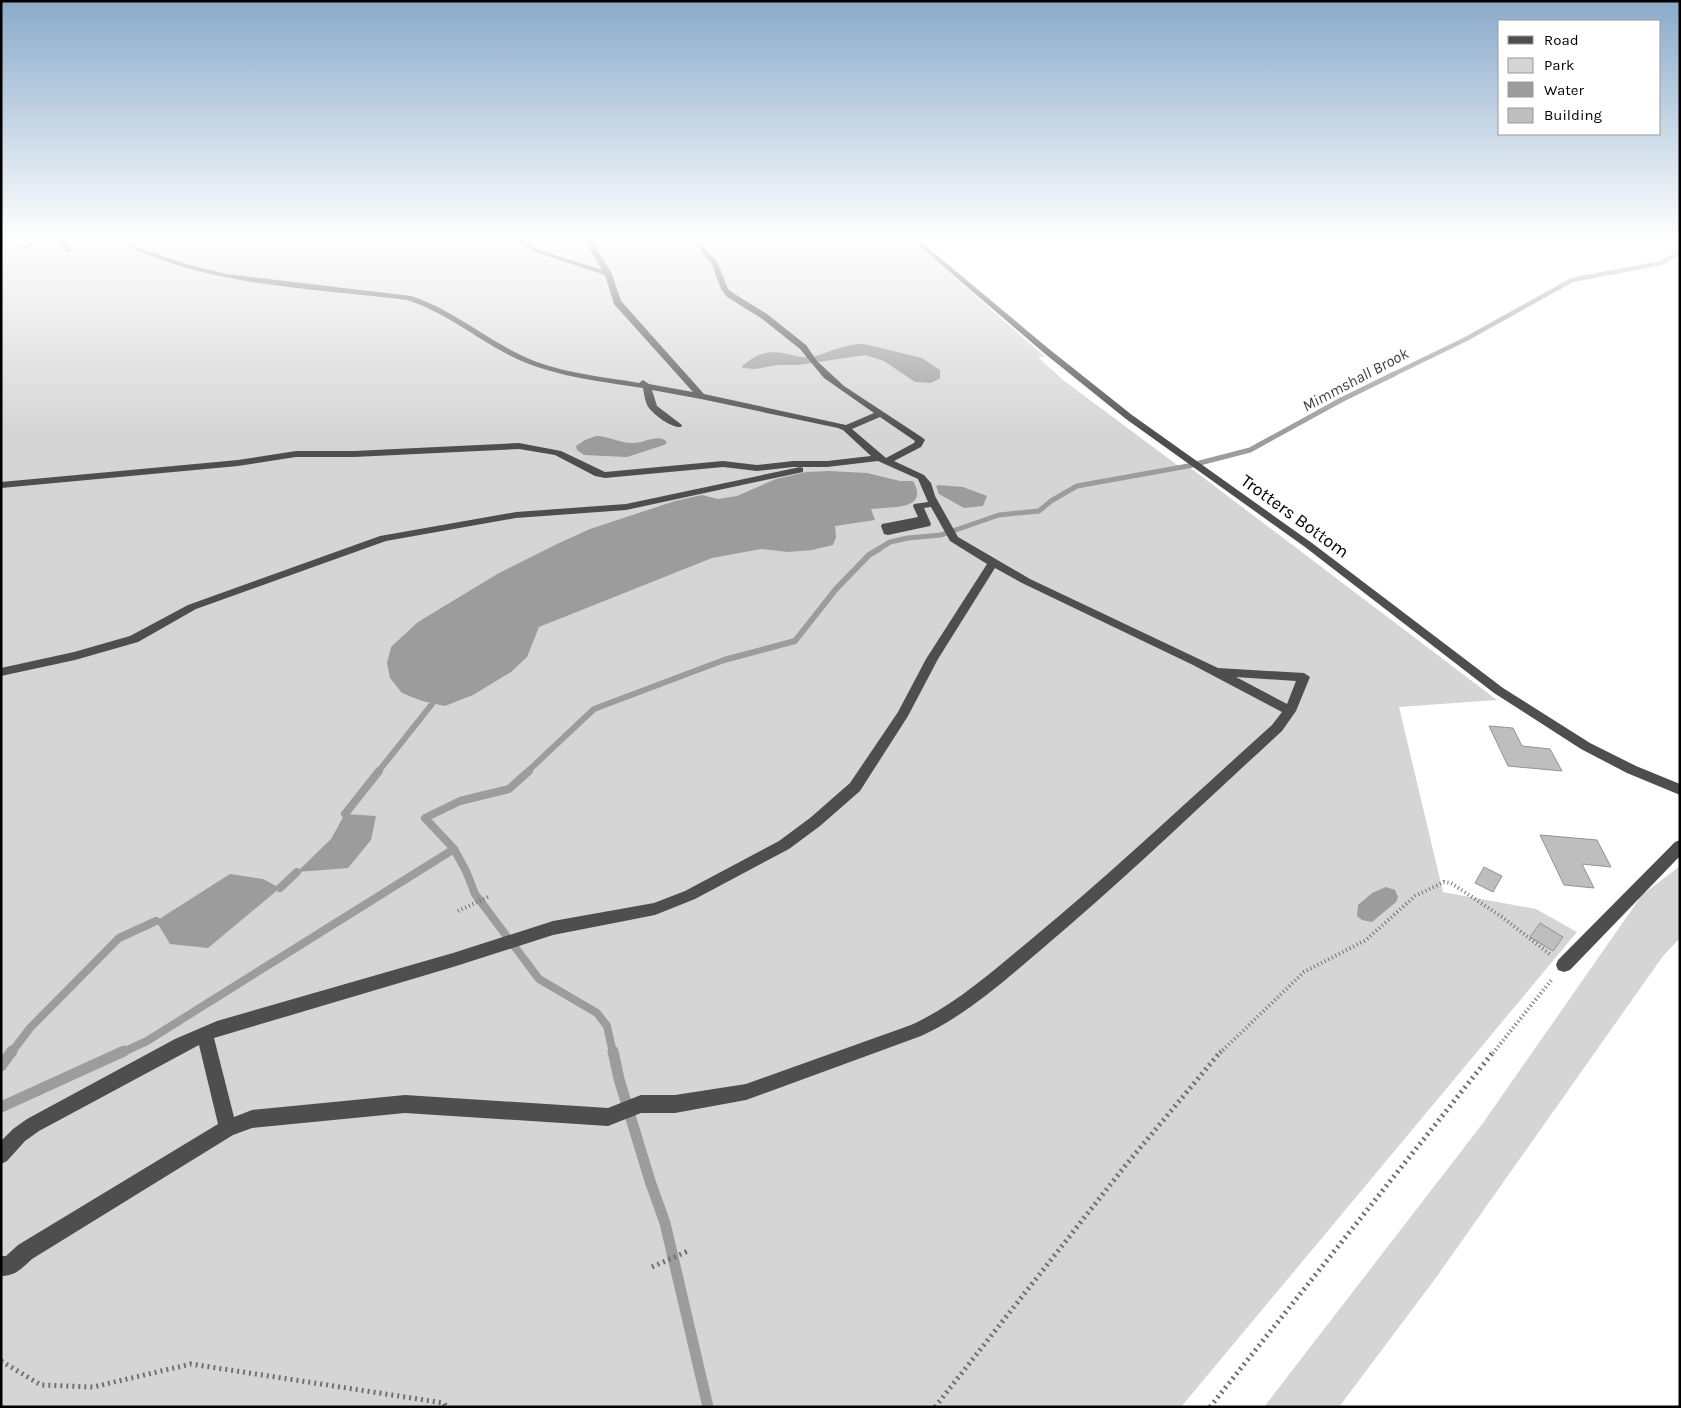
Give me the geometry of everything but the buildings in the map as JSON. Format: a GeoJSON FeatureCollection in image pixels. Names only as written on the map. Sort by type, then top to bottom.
{"type":"FeatureCollection","features":[{"type":"Feature","properties":{"kind":"street"},"geometry":{"type":"LineString","coordinates":[[421,303],[458,320],[511,353],[536,364],[580,375],[701,396],[846,428],[883,459],[921,477],[926,483],[954,539],[1026,581],[1217,672],[1290,711]]}},
{"type":"Feature","properties":{"kind":"street"},"geometry":{"type":"LineString","coordinates":[[618,303],[701,396]]}},
{"type":"Feature","properties":{"kind":"street"},"geometry":{"type":"LineString","coordinates":[[1,485],[238,463],[296,454],[354,454],[519,446],[550,450],[598,474],[605,475],[722,464],[757,468],[883,459],[918,445],[920,440],[841,389],[825,375],[808,356],[803,347],[764,316],[742,303]]}},
{"type":"Feature","properties":{"kind":"street","name":"Trotters Bottom"},"geometry":{"type":"LineString","coordinates":[[990,303],[1081,380],[1200,470],[1333,564],[1469,672],[1512,701],[1609,759],[1680,790]]}},
{"type":"Feature","properties":{"kind":"street"},"geometry":{"type":"LineString","coordinates":[[637,376],[647,387],[652,404],[656,410],[678,425]]}},
{"type":"Feature","properties":{"kind":"street"},"geometry":{"type":"LineString","coordinates":[[846,428],[880,414]]}},
{"type":"Feature","properties":{"kind":"street"},"geometry":{"type":"LineString","coordinates":[[1,672],[75,656],[134,639],[192,607],[384,538],[516,515],[626,507],[827,464]]}},
{"type":"Feature","properties":{"kind":"street"},"geometry":{"type":"LineString","coordinates":[[924,519],[918,506],[935,504]]}},
{"type":"Feature","properties":{"kind":"street"},"geometry":{"type":"LineString","coordinates":[[1,1155],[19,1135],[33,1125],[181,1044],[217,1029],[453,960],[553,928],[655,908],[690,895],[784,845],[815,822],[855,787],[904,712],[932,659],[993,563]]}},
{"type":"Feature","properties":{"kind":"street"},"geometry":{"type":"LineString","coordinates":[[1,1266],[10,1266],[25,1252],[228,1128],[252,1119],[406,1104],[608,1117],[641,1104],[675,1104],[746,1092],[915,1031],[941,1019],[992,981],[1080,907],[1277,728],[1290,711],[1304,677],[1217,672]]}},
{"type":"Feature","properties":{"kind":"street"},"geometry":{"type":"LineString","coordinates":[[1564,965],[1680,846]]}},
{"type":"Feature","properties":{"kind":"street"},"geometry":{"type":"LineString","coordinates":[[205,1034],[228,1128]]}},
{"type":"Feature","properties":{"kind":"path"},"geometry":{"type":"LineString","coordinates":[[935,1407],[1125,1166],[1220,1053],[1304,972],[1366,940],[1415,896],[1444,882],[1451,883],[1502,917],[1564,965],[1210,1407]]}},
{"type":"Feature","properties":{"kind":"path"},"geometry":{"type":"LineString","coordinates":[[458,911],[488,897]]}},
{"type":"Feature","properties":{"kind":"path"},"geometry":{"type":"LineString","coordinates":[[652,1266],[688,1251]]}},
{"type":"Feature","properties":{"kind":"path"},"geometry":{"type":"LineString","coordinates":[[1,1361],[41,1385],[92,1387],[191,1364],[444,1403],[446,1407]]}},
{"type":"Feature","properties":{"kind":"green space"},"geometry":{"type":"Polygon","coordinates":[[[1,303],[983,303],[1045,357],[1038,357],[1063,380],[1180,467],[1188,466],[1497,700],[1399,707],[1443,892],[1536,909],[1577,932],[1181,1407],[1,1407],[1,303]]]}},
{"type":"Feature","properties":{"kind":"green space"},"geometry":{"type":"Polygon","coordinates":[[[1680,866],[1680,938],[1663,956],[1435,1279],[1339,1407],[1264,1407],[1483,1123],[1642,895],[1680,866]]]}},
{"type":"Feature","properties":{"kind":"water"},"geometry":{"type":"Polygon","coordinates":[[[864,344],[922,358],[940,370],[940,378],[931,383],[915,382],[884,361],[865,355],[799,365],[778,365],[755,369],[743,368],[742,366],[758,355],[768,353],[811,357],[844,347],[864,344]]]}},
{"type":"Feature","properties":{"kind":"water"},"geometry":{"type":"Polygon","coordinates":[[[596,436],[630,443],[658,438],[665,440],[667,443],[627,457],[584,455],[577,450],[576,446],[596,436]]]}},
{"type":"Feature","properties":{"kind":"water"},"geometry":{"type":"Polygon","coordinates":[[[806,472],[867,473],[900,481],[913,481],[917,491],[916,498],[906,505],[871,509],[875,520],[835,526],[836,537],[833,545],[812,550],[788,552],[761,549],[712,558],[539,627],[527,657],[511,672],[473,695],[445,706],[422,701],[402,693],[390,678],[387,663],[391,647],[418,622],[499,573],[557,544],[590,529],[675,501],[702,495],[718,499],[737,496],[776,479],[806,472]]]}},
{"type":"Feature","properties":{"kind":"water"},"geometry":{"type":"Polygon","coordinates":[[[936,486],[963,487],[987,496],[983,506],[964,508],[939,494],[936,486]]]}},
{"type":"Feature","properties":{"kind":"water"},"geometry":{"type":"Polygon","coordinates":[[[345,814],[376,816],[371,840],[348,868],[297,872],[331,839],[345,814]]]}},
{"type":"Feature","properties":{"kind":"water"},"geometry":{"type":"Polygon","coordinates":[[[230,874],[263,879],[280,888],[208,948],[170,944],[156,921],[230,874]]]}},
{"type":"Feature","properties":{"kind":"water"},"geometry":{"type":"Polygon","coordinates":[[[1386,887],[1395,890],[1398,897],[1396,902],[1372,922],[1362,920],[1357,916],[1358,905],[1372,893],[1386,887]]]}},
{"type":"Feature","properties":{"kind":"waterway","name":"Mimmshall Brook"},"geometry":{"type":"LineString","coordinates":[[1392,375],[1466,339],[1531,303]]}},
{"type":"Feature","properties":{"kind":"waterway"},"geometry":{"type":"LineString","coordinates":[[877,550],[890,542],[908,538],[941,535],[999,515],[1039,511],[1051,501],[1077,486],[1188,466],[1250,450],[1341,400],[1394,374]]}},
{"type":"Feature","properties":{"kind":"waterway"},"geometry":{"type":"LineString","coordinates":[[527,772],[594,709],[724,660],[795,641],[836,589],[869,555],[879,549]]}},
{"type":"Feature","properties":{"kind":"waterway"},"geometry":{"type":"LineString","coordinates":[[378,772],[432,704]]}},
{"type":"Feature","properties":{"kind":"waterway"},"geometry":{"type":"LineString","coordinates":[[345,814],[379,771]]}},
{"type":"Feature","properties":{"kind":"waterway"},"geometry":{"type":"LineString","coordinates":[[454,849],[425,818],[460,801],[509,789],[529,771]]}},
{"type":"Feature","properties":{"kind":"waterway"},"geometry":{"type":"LineString","coordinates":[[121,1053],[147,1041],[454,849]]}},
{"type":"Feature","properties":{"kind":"waterway"},"geometry":{"type":"LineString","coordinates":[[454,849],[466,871],[475,894],[539,979],[597,1013],[607,1026],[613,1053]]}},
{"type":"Feature","properties":{"kind":"waterway"},"geometry":{"type":"LineString","coordinates":[[280,888],[297,872]]}},
{"type":"Feature","properties":{"kind":"waterway"},"geometry":{"type":"LineString","coordinates":[[11,1053],[30,1028],[119,938],[156,921]]}},
{"type":"Feature","properties":{"kind":"waterway"},"geometry":{"type":"LineString","coordinates":[[1,1066],[12,1051]]}},
{"type":"Feature","properties":{"kind":"waterway"},"geometry":{"type":"LineString","coordinates":[[1,1107],[124,1051]]}},
{"type":"Feature","properties":{"kind":"waterway"},"geometry":{"type":"LineString","coordinates":[[613,1051],[619,1079],[650,1181],[665,1223],[708,1407]]}}]}
